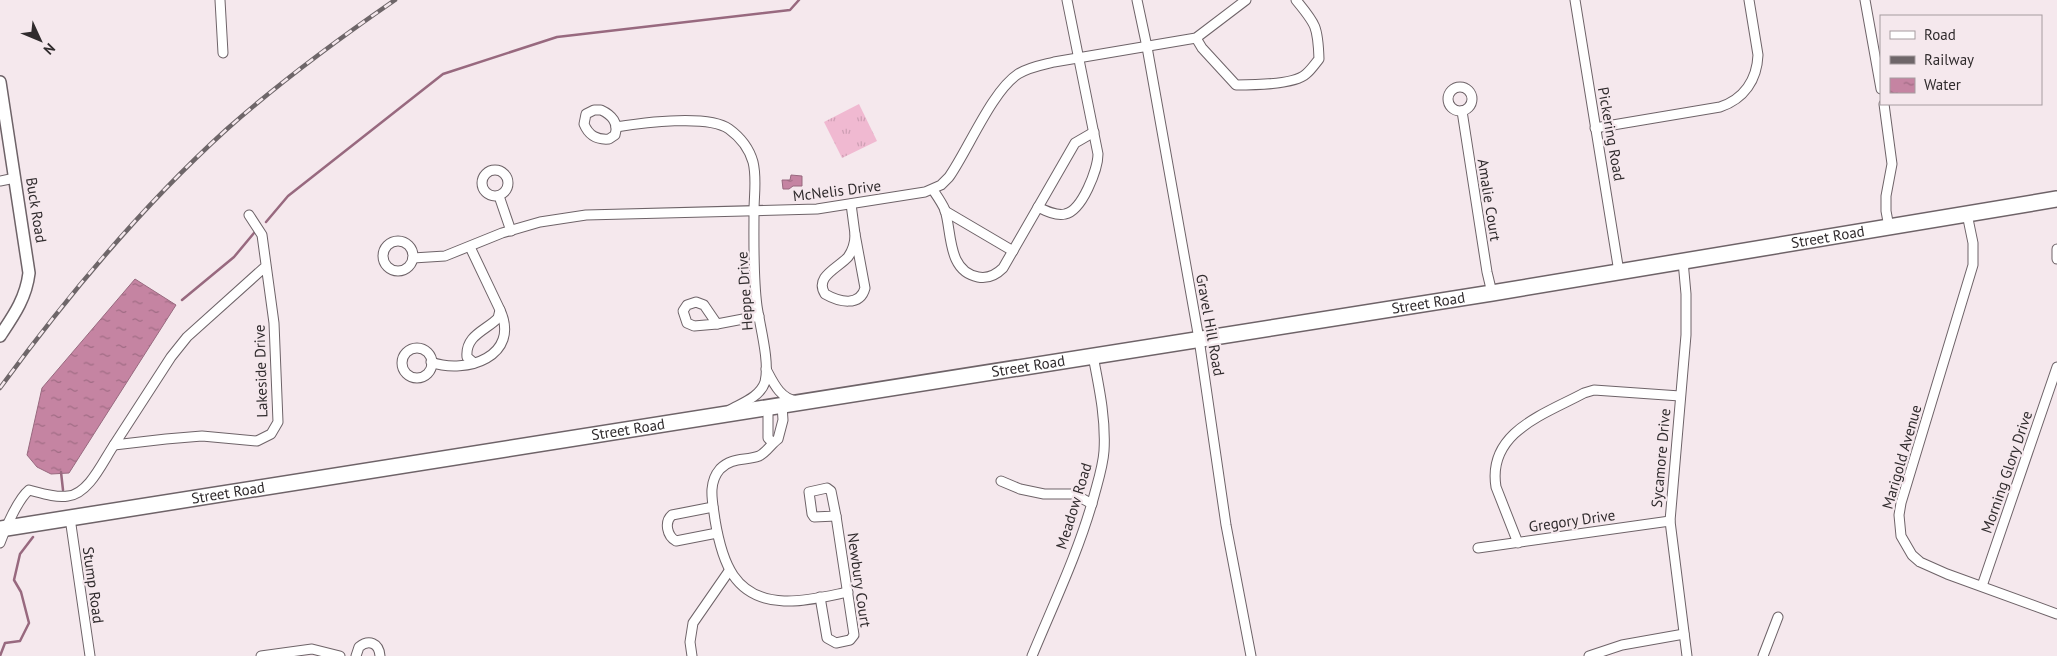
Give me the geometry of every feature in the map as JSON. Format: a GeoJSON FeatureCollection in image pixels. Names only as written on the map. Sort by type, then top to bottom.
{"type":"FeatureCollection","features":[{"type":"Feature","properties":{"kind":"main road","name":"Street Road"},"geometry":{"type":"LineString","coordinates":[[3,528],[1492,293],[2057,199]]}},
{"type":"Feature","properties":{"kind":"street"},"geometry":{"type":"LineString","coordinates":[[220,0],[223,53]]}},
{"type":"Feature","properties":{"kind":"street"},"geometry":{"type":"LineString","coordinates":[[1038,207],[1049,212],[1064,214],[1079,204],[1098,162],[1094,132],[1067,0]]}},
{"type":"Feature","properties":{"kind":"street","name":"Gravel Hill Road"},"geometry":{"type":"LineString","coordinates":[[1137,0],[1199,339],[1226,524],[1251,656]]}},
{"type":"Feature","properties":{"kind":"street"},"geometry":{"type":"LineString","coordinates":[[1094,132],[1075,143],[1003,268],[997,273],[984,278],[970,274],[954,257],[945,212],[933,190],[941,185],[955,169],[1002,88],[1032,68],[1196,38],[1246,0]]}},
{"type":"Feature","properties":{"kind":"street"},"geometry":{"type":"LineString","coordinates":[[1196,38],[1202,48],[1236,86],[1288,81],[1305,76],[1319,59],[1318,32],[1309,16],[1296,0]]}},
{"type":"Feature","properties":{"kind":"street","name":"Pickering Road"},"geometry":{"type":"LineString","coordinates":[[1575,0],[1619,272]]}},
{"type":"Feature","properties":{"kind":"street"},"geometry":{"type":"LineString","coordinates":[[1595,128],[1720,107],[1737,99],[1751,83],[1758,64],[1749,0]]}},
{"type":"Feature","properties":{"kind":"street"},"geometry":{"type":"LineString","coordinates":[[1866,0],[1880,83]]}},
{"type":"Feature","properties":{"kind":"street","name":"Buck Road"},"geometry":{"type":"LineString","coordinates":[[0,82],[4,134],[16,178],[29,273],[27,289],[21,304],[0,336]]}},
{"type":"Feature","properties":{"kind":"street"},"geometry":{"type":"LineString","coordinates":[[1884,105],[1892,164],[1886,196],[1889,227]]}},
{"type":"Feature","properties":{"kind":"street","name":"Amalie Court"},"geometry":{"type":"LineString","coordinates":[[1462,111],[1485,263],[1492,293]]}},
{"type":"Feature","properties":{"kind":"street","name":"Heppe Drive"},"geometry":{"type":"LineString","coordinates":[[616,127],[648,122],[707,121],[728,128],[739,138],[751,155],[755,173],[754,212],[759,316],[766,368],[764,382],[756,394],[721,415]]}},
{"type":"Feature","properties":{"kind":"street"},"geometry":{"type":"LineString","coordinates":[[0,181],[16,178]]}},
{"type":"Feature","properties":{"kind":"street","name":"McNelis Drive"},"geometry":{"type":"LineString","coordinates":[[414,258],[445,256],[510,231],[540,222],[586,214],[754,212],[817,209],[933,190]]}},
{"type":"Feature","properties":{"kind":"street"},"geometry":{"type":"LineString","coordinates":[[499,196],[510,231]]}},
{"type":"Feature","properties":{"kind":"street"},"geometry":{"type":"LineString","coordinates":[[851,204],[865,288],[861,297],[854,302],[829,296],[822,289],[822,284],[825,277],[842,264],[849,255],[854,247],[855,234]]}},
{"type":"Feature","properties":{"kind":"street"},"geometry":{"type":"LineString","coordinates":[[945,212],[1013,250]]}},
{"type":"Feature","properties":{"kind":"street","name":"Marigold Avenue"},"geometry":{"type":"LineString","coordinates":[[1967,214],[1974,252],[1970,282],[1901,502],[1900,528],[1906,546],[1920,562],[2057,614]]}},
{"type":"Feature","properties":{"kind":"street","name":"Lakeside Drive"},"geometry":{"type":"LineString","coordinates":[[114,445],[202,436],[257,441],[271,434],[278,422],[274,323],[262,235],[249,215]]}},
{"type":"Feature","properties":{"kind":"street"},"geometry":{"type":"LineString","coordinates":[[431,362],[449,367],[490,358],[496,353],[502,342],[505,327],[500,310],[470,247]]}},
{"type":"Feature","properties":{"kind":"street"},"geometry":{"type":"LineString","coordinates":[[2057,249],[2057,259]]}},
{"type":"Feature","properties":{"kind":"street","name":"Sycamore Drive"},"geometry":{"type":"LineString","coordinates":[[1683,261],[1686,310],[1670,522],[1687,656]]}},
{"type":"Feature","properties":{"kind":"street"},"geometry":{"type":"LineString","coordinates":[[0,543],[3,528],[18,507],[20,497],[29,490],[66,497],[74,495],[89,482],[171,357],[188,337],[266,266]]}},
{"type":"Feature","properties":{"kind":"street"},"geometry":{"type":"LineString","coordinates":[[471,361],[466,354],[471,341],[480,330],[498,318],[500,310]]}},
{"type":"Feature","properties":{"kind":"street"},"geometry":{"type":"LineString","coordinates":[[717,324],[759,316]]}},
{"type":"Feature","properties":{"kind":"street","name":"Meadow Road"},"geometry":{"type":"LineString","coordinates":[[1032,656],[1082,534],[1092,504],[1104,453],[1102,406],[1093,356]]}},
{"type":"Feature","properties":{"kind":"street","name":"Morning Glory Drive"},"geometry":{"type":"LineString","coordinates":[[1982,586],[2057,367]]}},
{"type":"Feature","properties":{"kind":"street","name":"Heppe Drive"},"geometry":{"type":"LineString","coordinates":[[766,368],[782,394],[790,400],[805,402]]}},
{"type":"Feature","properties":{"kind":"street"},"geometry":{"type":"LineString","coordinates":[[1518,542],[1494,477],[1498,454],[1503,445],[1515,432],[1584,393],[1594,390],[1680,396]]}},
{"type":"Feature","properties":{"kind":"street"},"geometry":{"type":"LineString","coordinates":[[772,442],[768,438],[775,406]]}},
{"type":"Feature","properties":{"kind":"street"},"geometry":{"type":"LineString","coordinates":[[775,406],[783,420],[778,439],[772,442],[766,452],[759,456],[736,459],[721,468],[713,483],[713,507],[721,551],[729,571],[736,579],[750,591],[770,600],[787,601],[848,592]]}},
{"type":"Feature","properties":{"kind":"street"},"geometry":{"type":"LineString","coordinates":[[1001,481],[1020,489],[1044,494],[1074,494],[1092,504]]}},
{"type":"Feature","properties":{"kind":"street"},"geometry":{"type":"LineString","coordinates":[[713,507],[672,515],[668,522],[669,534],[676,541],[717,533]]}},
{"type":"Feature","properties":{"kind":"street","name":"Newbury Court"},"geometry":{"type":"LineString","coordinates":[[820,597],[827,638],[836,643],[850,640],[854,635],[836,516]]}},
{"type":"Feature","properties":{"kind":"street","name":"Stump Road"},"geometry":{"type":"LineString","coordinates":[[70,518],[90,656]]}},
{"type":"Feature","properties":{"kind":"street","name":"Gregory Drive"},"geometry":{"type":"LineString","coordinates":[[1478,548],[1670,522]]}},
{"type":"Feature","properties":{"kind":"street"},"geometry":{"type":"LineString","coordinates":[[692,656],[690,642],[693,623],[729,571]]}},
{"type":"Feature","properties":{"kind":"street"},"geometry":{"type":"LineString","coordinates":[[1763,656],[1778,617]]}},
{"type":"Feature","properties":{"kind":"street"},"geometry":{"type":"LineString","coordinates":[[1589,656],[1628,643],[1684,634]]}},
{"type":"Feature","properties":{"kind":"street"},"geometry":{"type":"LineString","coordinates":[[356,656],[359,647],[368,642],[378,647],[380,656]]}},
{"type":"Feature","properties":{"kind":"street"},"geometry":{"type":"LineString","coordinates":[[261,656],[312,649],[340,656]]}},
{"type":"Feature","properties":{"kind":"green space"},"geometry":{"type":"Polygon","coordinates":[[[859,104],[877,141],[842,158],[824,122],[859,104]]]}},
{"type":"Feature","properties":{"kind":"water"},"geometry":{"type":"Polygon","coordinates":[[[791,175],[802,176],[802,186],[783,189],[782,180],[790,180],[791,175]]]}},
{"type":"Feature","properties":{"kind":"water"},"geometry":{"type":"Polygon","coordinates":[[[135,279],[176,305],[69,473],[51,474],[37,467],[27,455],[42,388],[135,279]]]}},
{"type":"Feature","properties":{"kind":"waterway"},"geometry":{"type":"LineString","coordinates":[[266,222],[288,196],[443,74],[557,37],[790,10],[799,0]]}},
{"type":"Feature","properties":{"kind":"waterway"},"geometry":{"type":"LineString","coordinates":[[182,300],[234,257],[254,233]]}},
{"type":"Feature","properties":{"kind":"waterway"},"geometry":{"type":"LineString","coordinates":[[61,472],[63,490]]}},
{"type":"Feature","properties":{"kind":"waterway"},"geometry":{"type":"LineString","coordinates":[[0,656],[5,643],[20,641],[29,623],[21,592],[14,580],[20,554],[33,537]]}},
{"type":"Feature","properties":{"kind":"railway"},"geometry":{"type":"LineString","coordinates":[[0,388],[52,319],[107,253],[195,159],[227,129],[288,78],[395,0]]}}]}
